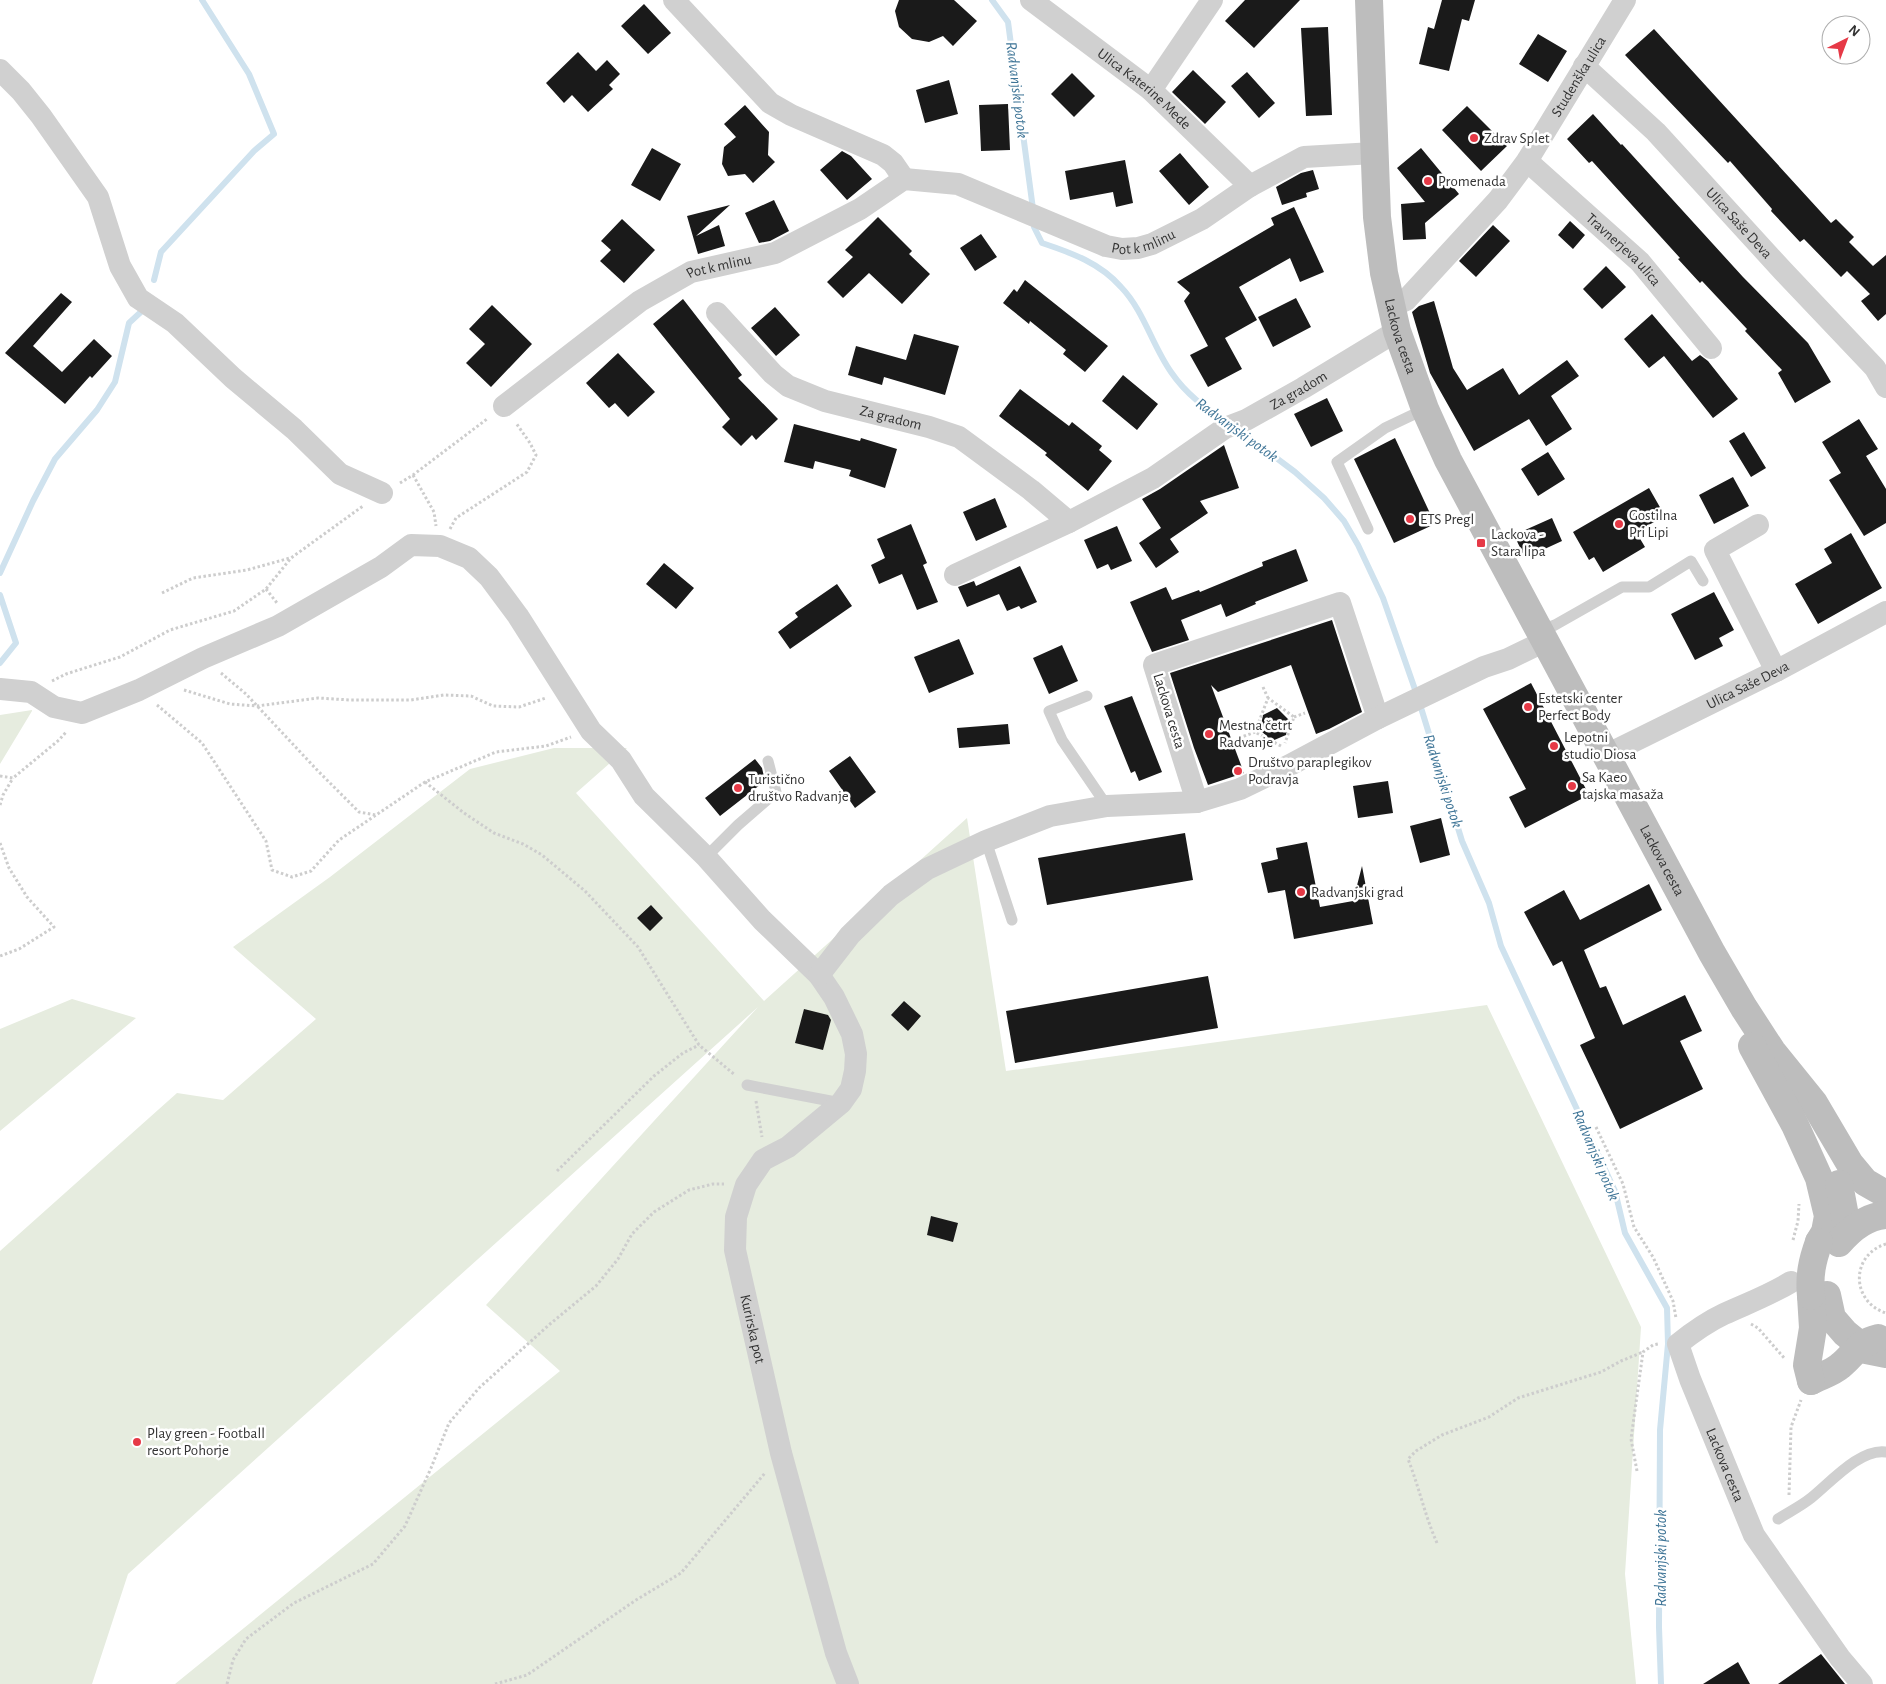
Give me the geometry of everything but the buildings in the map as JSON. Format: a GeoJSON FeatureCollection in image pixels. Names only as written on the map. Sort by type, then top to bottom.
{"type":"FeatureCollection","features":[{"type":"Feature","properties":{"kind":"street"},"geometry":{"type":"LineString","coordinates":[[674,0],[770,103],[791,115],[884,155],[904,179]]}},
{"type":"Feature","properties":{"kind":"street","name":"Ulica Katerine Mede"},"geometry":{"type":"LineString","coordinates":[[1030,0],[1151,90],[1250,186]]}},
{"type":"Feature","properties":{"kind":"street"},"geometry":{"type":"LineString","coordinates":[[1151,90],[1212,0]]}},
{"type":"Feature","properties":{"kind":"street","name":"Lackova cesta"},"geometry":{"type":"LineString","coordinates":[[1369,0],[1376,217],[1384,273],[1394,319],[1425,409],[1448,460],[1606,755],[1744,1008],[1772,1051]]}},
{"type":"Feature","properties":{"kind":"street","name":"Studenška ulica"},"geometry":{"type":"LineString","coordinates":[[1394,319],[1406,300],[1498,200],[1527,161],[1626,0]]}},
{"type":"Feature","properties":{"kind":"street","name":"Ulica Saše Deva"},"geometry":{"type":"LineString","coordinates":[[1584,66],[1656,132],[1875,368],[1886,387]]}},
{"type":"Feature","properties":{"kind":"street"},"geometry":{"type":"LineString","coordinates":[[0,70],[22,91],[42,116],[98,197],[120,266],[138,298],[175,323],[233,378],[294,429],[340,474],[382,493]]}},
{"type":"Feature","properties":{"kind":"street","name":"Pot k mlinu"},"geometry":{"type":"LineString","coordinates":[[504,406],[640,301],[691,272],[775,253],[860,209],[904,179],[958,184],[1106,246],[1122,249],[1138,248],[1152,244],[1202,219],[1250,186],[1304,157],[1374,153]]}},
{"type":"Feature","properties":{"kind":"street","name":"Travnerjeva ulica"},"geometry":{"type":"LineString","coordinates":[[1527,161],[1640,262],[1711,348]]}},
{"type":"Feature","properties":{"kind":"street","name":"Za gradom"},"geometry":{"type":"LineString","coordinates":[[718,313],[773,374],[788,386],[825,401],[929,427],[959,437],[1031,490],[1069,522]]}},
{"type":"Feature","properties":{"kind":"street","name":"Za gradom"},"geometry":{"type":"LineString","coordinates":[[955,575],[1069,522],[1152,478],[1224,428],[1246,420],[1303,388],[1394,319]]}},
{"type":"Feature","properties":{"kind":"street"},"geometry":{"type":"LineString","coordinates":[[1758,526],[1715,550],[1776,671]]}},
{"type":"Feature","properties":{"kind":"street"},"geometry":{"type":"LineString","coordinates":[[0,689],[31,692],[54,707],[82,713],[148,686],[203,658],[278,626],[381,567],[411,545],[440,546]]}},
{"type":"Feature","properties":{"kind":"street","name":"Kurirska pot"},"geometry":{"type":"LineString","coordinates":[[440,546],[468,558],[489,576],[518,616],[590,731],[620,760],[644,796],[706,857],[762,920],[819,975],[834,997],[852,1034],[856,1054],[855,1070],[850,1089],[841,1103],[788,1147],[764,1160],[746,1185],[736,1217],[734,1250],[781,1453],[836,1653],[848,1684]]}},
{"type":"Feature","properties":{"kind":"street","name":"Lackova cesta"},"geometry":{"type":"LineString","coordinates":[[1197,802],[1154,665],[1340,602],[1378,718]]}},
{"type":"Feature","properties":{"kind":"street","name":"Ulica Saše Deva"},"geometry":{"type":"LineString","coordinates":[[1606,755],[1776,671],[1886,612]]}},
{"type":"Feature","properties":{"kind":"street"},"geometry":{"type":"LineString","coordinates":[[819,975],[850,935],[891,895],[927,869],[986,841],[1050,816],[1107,806],[1197,802],[1240,789],[1542,636]]}},
{"type":"Feature","properties":{"kind":"street"},"geometry":{"type":"LineString","coordinates":[[1744,1008],[1752,1045],[1794,1125],[1819,1178],[1828,1216],[1825,1232],[1834,1240]]}},
{"type":"Feature","properties":{"kind":"street"},"geometry":{"type":"LineString","coordinates":[[1772,1051],[1814,1103],[1850,1164],[1884,1204],[1863,1222],[1834,1240]]}},
{"type":"Feature","properties":{"kind":"street"},"geometry":{"type":"LineString","coordinates":[[1772,1051],[1815,1130],[1838,1181],[1844,1206],[1826,1276],[1815,1298],[1808,1365],[1811,1381],[1874,1349]]}},
{"type":"Feature","properties":{"kind":"street"},"geometry":{"type":"LineString","coordinates":[[1670,1344],[1723,1314],[1771,1295],[1815,1298],[1845,1333],[1874,1349]]}},
{"type":"Feature","properties":{"kind":"street","name":"Lackova cesta"},"geometry":{"type":"LineString","coordinates":[[1670,1344],[1690,1379],[1754,1535],[1840,1658],[1862,1684]]}},
{"type":"Feature","properties":{"kind":"lane"},"geometry":{"type":"LineString","coordinates":[[1368,529],[1337,462],[1386,428],[1425,409]]}},
{"type":"Feature","properties":{"kind":"lane"},"geometry":{"type":"LineString","coordinates":[[1542,636],[1555,625],[1622,588],[1649,588],[1691,561],[1703,581]]}},
{"type":"Feature","properties":{"kind":"lane"},"geometry":{"type":"LineString","coordinates":[[1087,696],[1049,711],[1062,740],[1107,806]]}},
{"type":"Feature","properties":{"kind":"lane"},"geometry":{"type":"LineString","coordinates":[[706,857],[738,825],[776,792],[768,761]]}},
{"type":"Feature","properties":{"kind":"lane"},"geometry":{"type":"LineString","coordinates":[[986,841],[1012,920]]}},
{"type":"Feature","properties":{"kind":"lane"},"geometry":{"type":"LineString","coordinates":[[747,1086],[841,1103]]}},
{"type":"Feature","properties":{"kind":"lane"},"geometry":{"type":"LineString","coordinates":[[1778,1519],[1810,1499],[1839,1473],[1864,1457],[1880,1451],[1886,1452]]}},
{"type":"Feature","properties":{"kind":"path"},"geometry":{"type":"LineString","coordinates":[[31,692],[66,674],[120,657],[170,630],[234,611],[266,589],[290,558],[382,493],[413,475],[504,406],[530,443],[536,455],[527,472],[456,518],[440,546]]}},
{"type":"Feature","properties":{"kind":"path"},"geometry":{"type":"LineString","coordinates":[[413,475],[434,512],[440,546]]}},
{"type":"Feature","properties":{"kind":"path"},"geometry":{"type":"LineString","coordinates":[[162,593],[193,578],[247,570],[290,558]]}},
{"type":"Feature","properties":{"kind":"path"},"geometry":{"type":"LineString","coordinates":[[203,658],[246,694],[359,812],[376,815]]}},
{"type":"Feature","properties":{"kind":"path"},"geometry":{"type":"LineString","coordinates":[[148,686],[230,704],[258,706],[318,698],[411,700],[444,695],[471,696],[493,706],[519,708],[566,692]]}},
{"type":"Feature","properties":{"kind":"path"},"geometry":{"type":"LineString","coordinates":[[148,686],[202,743],[266,841],[272,870],[292,877],[311,871],[338,840],[425,782],[496,752],[546,746],[590,731]]}},
{"type":"Feature","properties":{"kind":"path"},"geometry":{"type":"LineString","coordinates":[[1263,687],[1268,698],[1294,718]]}},
{"type":"Feature","properties":{"kind":"path"},"geometry":{"type":"LineString","coordinates":[[1239,738],[1255,732],[1268,698]]}},
{"type":"Feature","properties":{"kind":"path"},"geometry":{"type":"LineString","coordinates":[[0,805],[3,795],[13,778],[59,740],[82,713]]}},
{"type":"Feature","properties":{"kind":"path"},"geometry":{"type":"LineString","coordinates":[[1255,732],[1283,748],[1294,718],[1305,714]]}},
{"type":"Feature","properties":{"kind":"path"},"geometry":{"type":"LineString","coordinates":[[0,776],[13,778]]}},
{"type":"Feature","properties":{"kind":"path"},"geometry":{"type":"LineString","coordinates":[[425,782],[464,814],[494,833],[523,844],[542,855],[585,891],[638,947],[699,1045],[747,1086],[756,1102],[762,1134],[764,1160]]}},
{"type":"Feature","properties":{"kind":"path"},"geometry":{"type":"LineString","coordinates":[[0,843],[8,868],[27,897],[54,927],[19,949],[0,956]]}},
{"type":"Feature","properties":{"kind":"path"},"geometry":{"type":"LineString","coordinates":[[557,1171],[654,1076],[683,1053],[699,1045]]}},
{"type":"Feature","properties":{"kind":"path"},"geometry":{"type":"LineString","coordinates":[[1437,1543],[1428,1522],[1418,1482],[1408,1459],[1416,1451],[1442,1435],[1489,1417],[1518,1398],[1601,1372],[1643,1352],[1653,1345],[1670,1344],[1673,1300],[1652,1257],[1634,1227],[1624,1184],[1596,1126]]}},
{"type":"Feature","properties":{"kind":"path"},"geometry":{"type":"LineString","coordinates":[[227,1684],[233,1660],[246,1639],[294,1603],[373,1564],[405,1526],[449,1423],[479,1388],[550,1324],[596,1286],[618,1259],[632,1234],[654,1212],[689,1190],[713,1184],[746,1185]]}},
{"type":"Feature","properties":{"kind":"path"},"geometry":{"type":"LineString","coordinates":[[1886,1244],[1872,1251],[1865,1258],[1859,1276],[1860,1287],[1870,1305],[1886,1313]]}},
{"type":"Feature","properties":{"kind":"path"},"geometry":{"type":"LineString","coordinates":[[1723,1314],[1744,1319],[1758,1328],[1792,1368],[1811,1381],[1797,1409],[1791,1427],[1789,1495],[1785,1508],[1778,1519]]}},
{"type":"Feature","properties":{"kind":"path"},"geometry":{"type":"LineString","coordinates":[[1637,1471],[1631,1439],[1643,1352]]}},
{"type":"Feature","properties":{"kind":"path"},"geometry":{"type":"LineString","coordinates":[[495,1684],[527,1675],[636,1600],[681,1573],[781,1453]]}},
{"type":"Feature","properties":{"kind":"shaded area"},"geometry":{"type":"Polygon","coordinates":[[[32,711],[0,764],[0,715],[32,711]]]}},
{"type":"Feature","properties":{"kind":"shaded area"},"geometry":{"type":"Polygon","coordinates":[[[554,748],[627,748],[576,793],[764,1001],[967,818],[1006,1071],[1487,1005],[1641,1327],[1625,1574],[1636,1684],[175,1684],[560,1371],[486,1305],[758,1007],[128,1574],[92,1684],[0,1684],[0,1251],[177,1093],[223,1100],[316,1019],[233,947],[330,877],[470,769],[554,748]]]}},
{"type":"Feature","properties":{"kind":"shaded area"},"geometry":{"type":"Polygon","coordinates":[[[72,999],[136,1018],[0,1131],[0,1029],[72,999]]]}},
{"type":"Feature","properties":{"kind":"waterway"},"geometry":{"type":"LineString","coordinates":[[154,280],[161,252],[254,151],[274,134],[249,74],[202,0]]}},
{"type":"Feature","properties":{"kind":"waterway","name":"Radvanjski potok"},"geometry":{"type":"LineString","coordinates":[[992,0],[1008,22],[1033,209]]}},
{"type":"Feature","properties":{"kind":"waterway","name":"Radvanjski potok"},"geometry":{"type":"LineString","coordinates":[[1034,222],[1034,227],[1042,243],[1075,255],[1095,265],[1121,287],[1136,307],[1164,362],[1177,380],[1196,400],[1227,422]]}},
{"type":"Feature","properties":{"kind":"waterway"},"geometry":{"type":"LineString","coordinates":[[0,573],[33,501],[55,459],[97,410],[115,382],[129,323],[143,310]]}},
{"type":"Feature","properties":{"kind":"waterway","name":"Radvanjski potok"},"geometry":{"type":"LineString","coordinates":[[1238,429],[1295,472],[1324,498],[1344,521],[1358,545],[1383,598],[1418,698],[1462,841],[1489,903],[1501,946],[1615,1191],[1625,1233],[1667,1308],[1668,1344],[1660,1430],[1659,1627],[1661,1684]]}},
{"type":"Feature","properties":{"kind":"waterway"},"geometry":{"type":"LineString","coordinates":[[0,595],[16,643],[0,663]]}},
{"type":"Feature","properties":{"kind":"place","name":"Zdrav Splet"},"geometry":{"type":"Point","coordinates":[1474,138]}},
{"type":"Feature","properties":{"kind":"place","name":"Promenada"},"geometry":{"type":"Point","coordinates":[1428,181]}},
{"type":"Feature","properties":{"kind":"place","name":"ETS Pregl"},"geometry":{"type":"Point","coordinates":[1410,519]}},
{"type":"Feature","properties":{"kind":"place","name":"Gostilna Pri Lipi"},"geometry":{"type":"Point","coordinates":[1619,524]}},
{"type":"Feature","properties":{"kind":"place","name":"Lackova - Stara lipa"},"geometry":{"type":"Point","coordinates":[1481,543]}},
{"type":"Feature","properties":{"kind":"place","name":"Estetski center Perfect Body"},"geometry":{"type":"Point","coordinates":[1528,707]}},
{"type":"Feature","properties":{"kind":"place","name":"Mestna četrt Radvanje"},"geometry":{"type":"Point","coordinates":[1209,734]}},
{"type":"Feature","properties":{"kind":"place","name":"Lepotni studio Diosa"},"geometry":{"type":"Point","coordinates":[1554,746]}},
{"type":"Feature","properties":{"kind":"place","name":"Društvo paraplegikov Podravja"},"geometry":{"type":"Point","coordinates":[1238,771]}},
{"type":"Feature","properties":{"kind":"place","name":"Sa Kaeo tajska masaža"},"geometry":{"type":"Point","coordinates":[1572,786]}},
{"type":"Feature","properties":{"kind":"place","name":"Turistično društvo Radvanje"},"geometry":{"type":"Point","coordinates":[738,788]}},
{"type":"Feature","properties":{"kind":"place","name":"Radvanjski grad"},"geometry":{"type":"Point","coordinates":[1301,892]}},
{"type":"Feature","properties":{"kind":"place","name":"Play green - Football resort Pohorje"},"geometry":{"type":"Point","coordinates":[137,1442]}}]}
